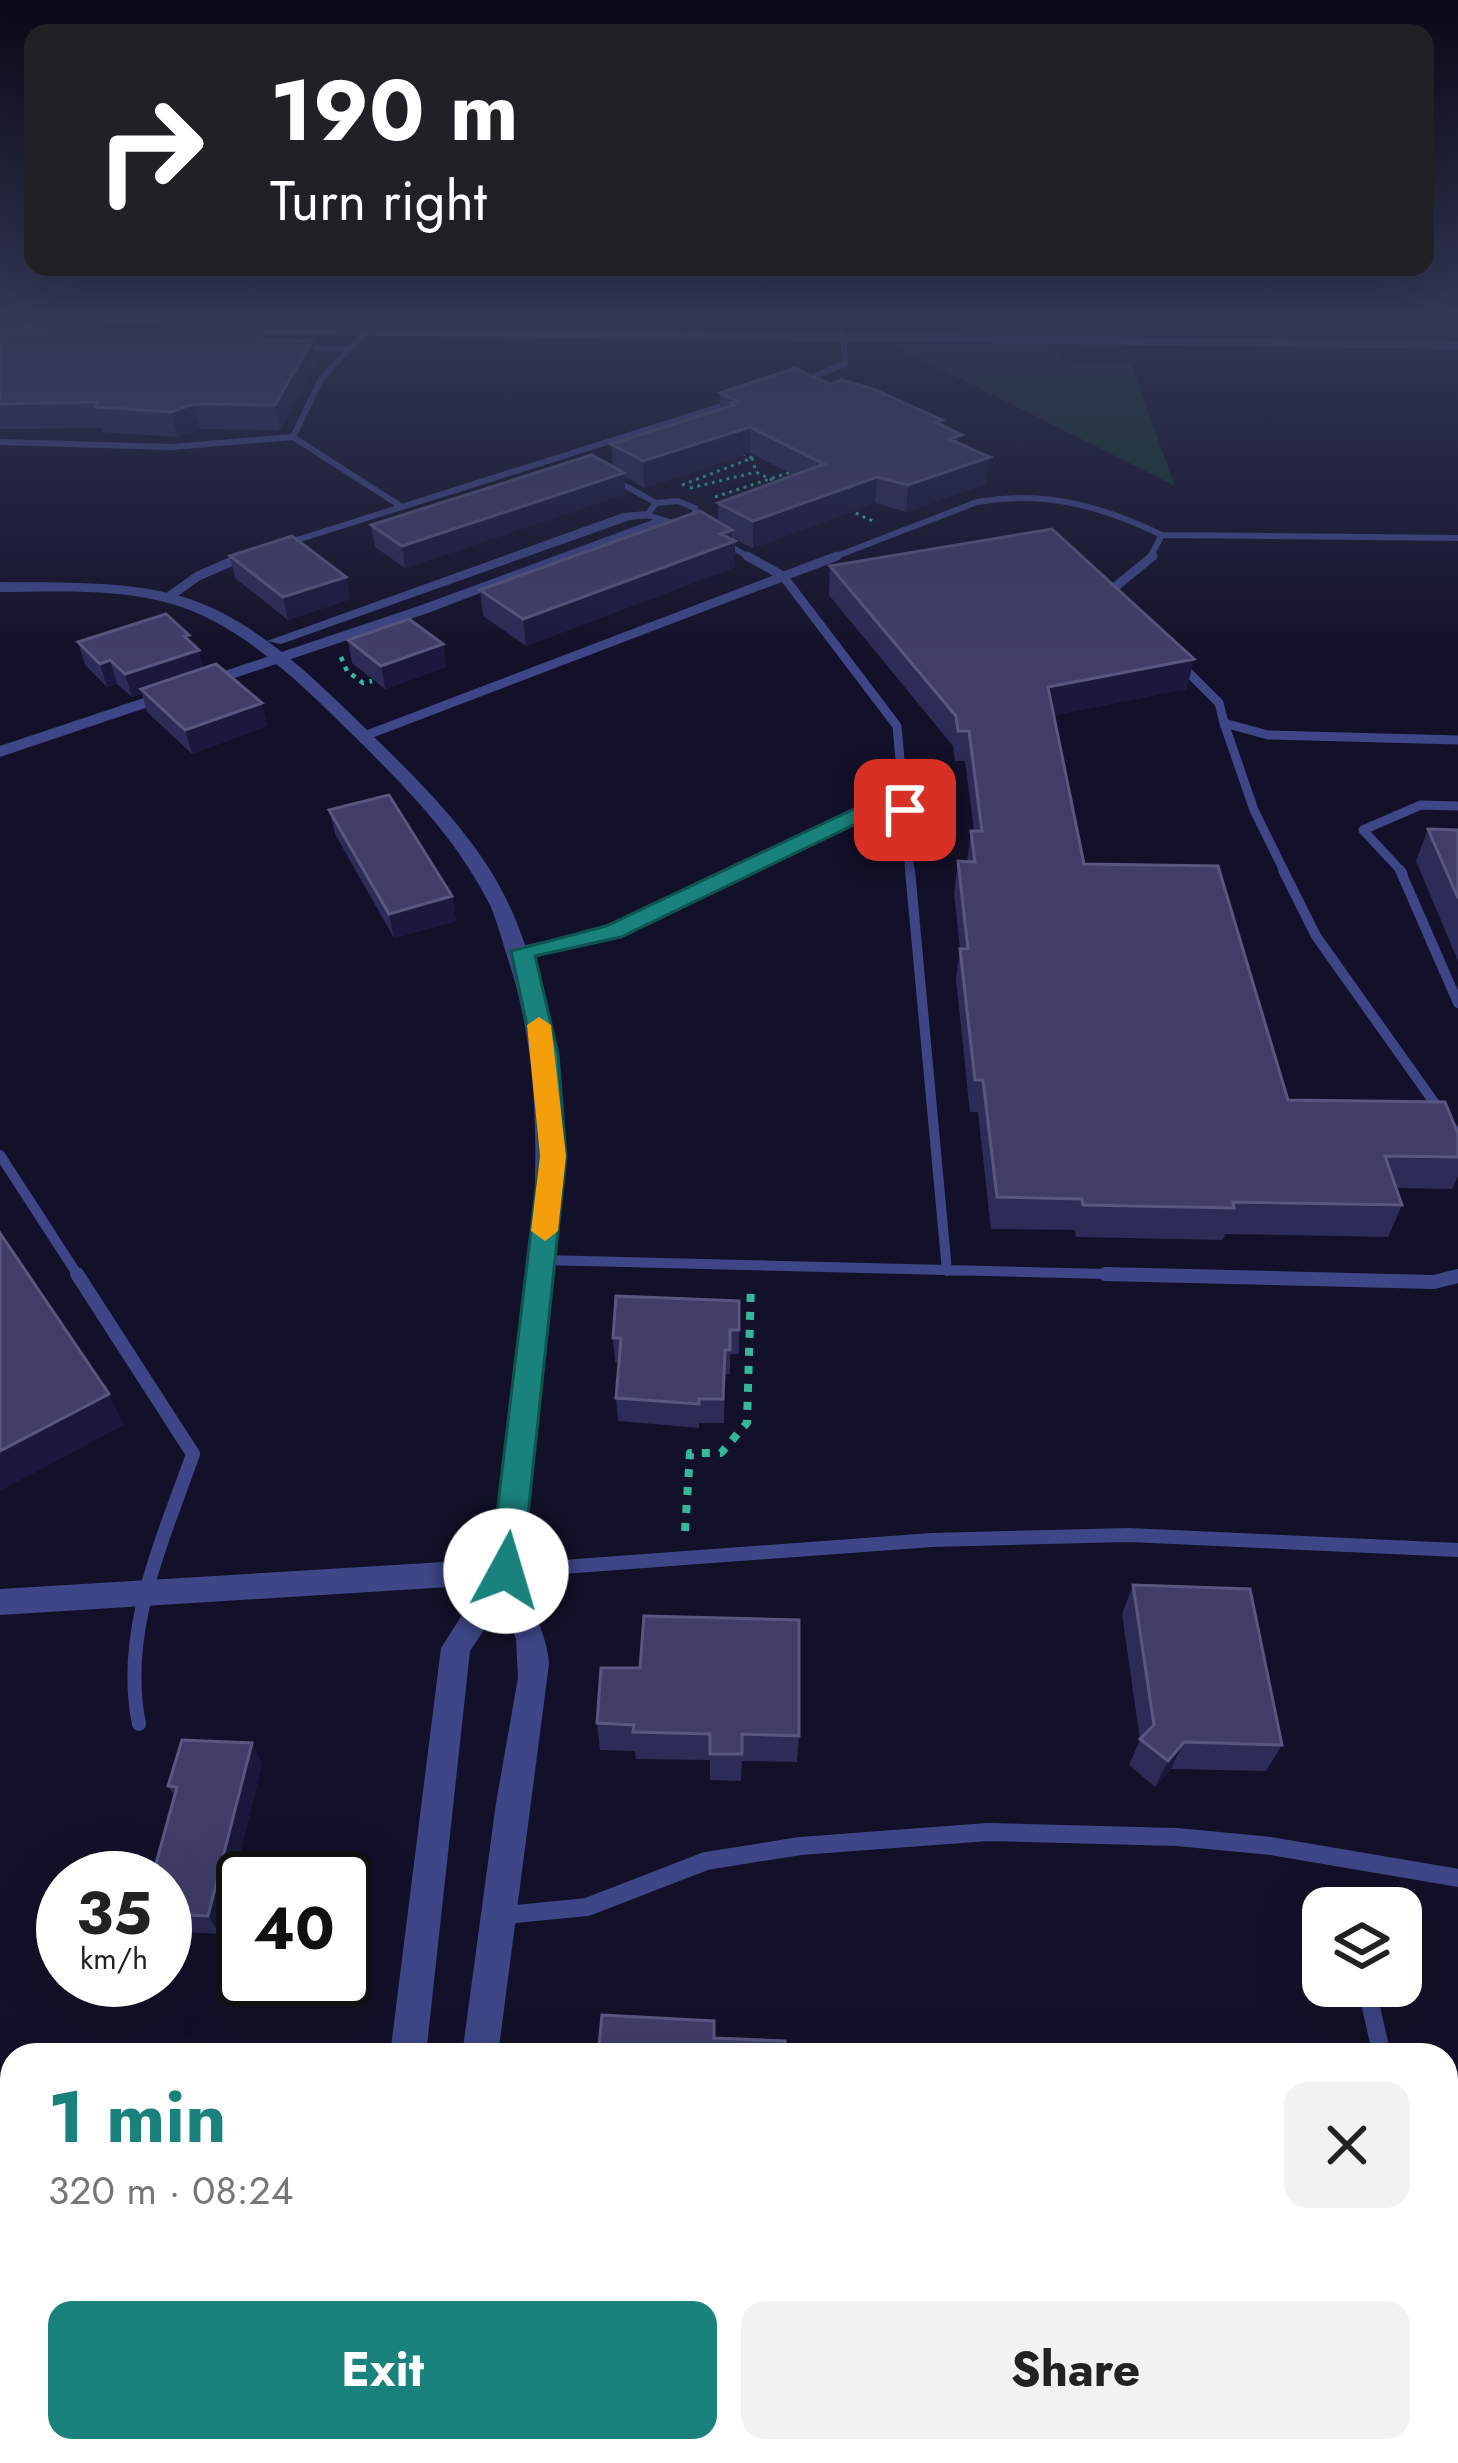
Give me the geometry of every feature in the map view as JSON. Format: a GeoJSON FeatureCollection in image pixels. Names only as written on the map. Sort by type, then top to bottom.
{"type":"FeatureCollection","features":[{"type":"Feature","properties":{"kind":"street"},"geometry":{"type":"LineString","coordinates":[[0,737],[266,652],[422,610],[654,513]]}},
{"type":"Feature","properties":{"kind":"street"},"geometry":{"type":"LineString","coordinates":[[0,587],[115,590],[166,598],[229,624],[367,735],[425,791],[467,847],[522,951],[545,1054],[553,1156],[506,1571],[533,1652],[482,2043]]}},
{"type":"Feature","properties":{"kind":"street"},"geometry":{"type":"LineString","coordinates":[[0,752],[266,652]]}},
{"type":"Feature","properties":{"kind":"street"},"geometry":{"type":"LineString","coordinates":[[0,1601],[506,1571]]}},
{"type":"Feature","properties":{"kind":"street"},"geometry":{"type":"LineString","coordinates":[[409,2043],[457,1648],[506,1571]]}},
{"type":"Feature","properties":{"kind":"lane"},"geometry":{"type":"LineString","coordinates":[[293,437],[297,428]]}},
{"type":"Feature","properties":{"kind":"lane"},"geometry":{"type":"LineString","coordinates":[[274,548],[653,428]]}},
{"type":"Feature","properties":{"kind":"lane"},"geometry":{"type":"LineString","coordinates":[[0,442],[171,447],[293,437],[417,513]]}},
{"type":"Feature","properties":{"kind":"lane"},"geometry":{"type":"LineString","coordinates":[[569,454],[588,465]]}},
{"type":"Feature","properties":{"kind":"lane"},"geometry":{"type":"LineString","coordinates":[[530,466],[541,473]]}},
{"type":"Feature","properties":{"kind":"lane"},"geometry":{"type":"LineString","coordinates":[[607,476],[654,513],[700,528]]}},
{"type":"Feature","properties":{"kind":"lane"},"geometry":{"type":"LineString","coordinates":[[462,488],[472,495]]}},
{"type":"Feature","properties":{"kind":"lane"},"geometry":{"type":"LineString","coordinates":[[367,735],[977,502],[1018,495],[1102,506],[1162,535],[1458,538]]}},
{"type":"Feature","properties":{"kind":"lane"},"geometry":{"type":"LineString","coordinates":[[654,513],[691,505],[695,514],[686,520]]}},
{"type":"Feature","properties":{"kind":"lane"},"geometry":{"type":"LineString","coordinates":[[363,519],[373,526]]}},
{"type":"Feature","properties":{"kind":"lane"},"geometry":{"type":"LineString","coordinates":[[1127,611],[1114,597],[1115,587],[1156,553],[1162,535]]}},
{"type":"Feature","properties":{"kind":"lane"},"geometry":{"type":"LineString","coordinates":[[718,539],[783,575],[891,712],[905,810],[947,1271]]}},
{"type":"Feature","properties":{"kind":"lane"},"geometry":{"type":"LineString","coordinates":[[166,598],[212,569],[257,553]]}},
{"type":"Feature","properties":{"kind":"lane"},"geometry":{"type":"LineString","coordinates":[[1173,657],[1220,703],[1255,810],[1316,936],[1458,1136]]}},
{"type":"Feature","properties":{"kind":"lane"},"geometry":{"type":"LineString","coordinates":[[1224,723],[1268,735],[1458,740]]}},
{"type":"Feature","properties":{"kind":"lane"},"geometry":{"type":"LineString","coordinates":[[1458,806],[1421,805],[1363,830],[1404,874],[1458,1003]]}},
{"type":"Feature","properties":{"kind":"lane"},"geometry":{"type":"LineString","coordinates":[[522,951],[613,932],[862,813],[905,810]]}},
{"type":"Feature","properties":{"kind":"lane"},"geometry":{"type":"LineString","coordinates":[[0,1155],[193,1454],[148,1593],[132,1676],[131,1702],[139,1724]]}},
{"type":"Feature","properties":{"kind":"lane"},"geometry":{"type":"LineString","coordinates":[[542,1261],[1434,1282],[1458,1276]]}},
{"type":"Feature","properties":{"kind":"lane"},"geometry":{"type":"LineString","coordinates":[[506,1571],[932,1540],[1130,1535],[1458,1550]]}},
{"type":"Feature","properties":{"kind":"lane"},"geometry":{"type":"LineString","coordinates":[[498,1915],[582,1909],[700,1862],[953,1832],[1211,1838],[1458,1878]]}},
{"type":"Feature","properties":{"kind":"lane"},"geometry":{"type":"LineString","coordinates":[[1371,2007],[1379,2043]]}},
{"type":"Feature","properties":{"kind":"path"},"geometry":{"type":"LineString","coordinates":[[719,471],[763,494],[782,485],[766,480],[756,472],[752,458],[736,450]]}},
{"type":"Feature","properties":{"kind":"path"},"geometry":{"type":"LineString","coordinates":[[673,488],[752,458]]}},
{"type":"Feature","properties":{"kind":"path"},"geometry":{"type":"LineString","coordinates":[[715,497],[801,469]]}},
{"type":"Feature","properties":{"kind":"path"},"geometry":{"type":"LineString","coordinates":[[687,489],[756,472]]}},
{"type":"Feature","properties":{"kind":"path"},"geometry":{"type":"LineString","coordinates":[[703,477],[749,501]]}},
{"type":"Feature","properties":{"kind":"path"},"geometry":{"type":"LineString","coordinates":[[832,501],[890,530]]}},
{"type":"Feature","properties":{"kind":"path"},"geometry":{"type":"LineString","coordinates":[[333,652],[362,682],[372,681]]}},
{"type":"Feature","properties":{"kind":"path"},"geometry":{"type":"LineString","coordinates":[[685,1531],[690,1454],[721,1453],[747,1424],[752,1285]]}},
{"type":"Feature","properties":{"kind":"green space"},"geometry":{"type":"Polygon","coordinates":[[[1059,428],[1154,428],[1175,486],[1059,428]]]}},
{"type":"Feature","properties":{"kind":"building"},"geometry":{"type":"Polygon","coordinates":[[[662,428],[747,428],[643,461],[611,444],[662,428]]]}},
{"type":"Feature","properties":{"kind":"building"},"geometry":{"type":"Polygon","coordinates":[[[752,428],[947,428],[962,435],[949,439],[990,457],[908,485],[877,477],[753,521],[718,503],[824,464],[752,428]]]}},
{"type":"Feature","properties":{"kind":"building"},"geometry":{"type":"Polygon","coordinates":[[[592,455],[624,473],[402,546],[371,525],[592,455]]]}},
{"type":"Feature","properties":{"kind":"building"},"geometry":{"type":"Polygon","coordinates":[[[700,511],[732,530],[721,534],[735,541],[523,619],[480,590],[700,511]]]}},
{"type":"Feature","properties":{"kind":"building"},"geometry":{"type":"Polygon","coordinates":[[[1052,529],[1194,659],[1048,687],[1084,864],[1218,866],[1288,1100],[1445,1102],[1458,1134],[1458,1157],[1385,1156],[1402,1205],[1233,1202],[1234,1208],[1083,1205],[1082,1199],[997,1197],[983,1080],[975,1080],[960,949],[968,949],[958,861],[975,862],[971,831],[982,831],[969,731],[958,731],[956,716],[830,566],[1052,529]]]}},
{"type":"Feature","properties":{"kind":"building"},"geometry":{"type":"Polygon","coordinates":[[[292,536],[346,577],[283,597],[230,556],[292,536]]]}},
{"type":"Feature","properties":{"kind":"building"},"geometry":{"type":"Polygon","coordinates":[[[166,614],[199,650],[125,674],[110,660],[100,664],[78,642],[166,614]]]}},
{"type":"Feature","properties":{"kind":"building"},"geometry":{"type":"Polygon","coordinates":[[[409,619],[443,644],[381,666],[348,640],[409,619]]]}},
{"type":"Feature","properties":{"kind":"building"},"geometry":{"type":"Polygon","coordinates":[[[216,664],[262,703],[185,730],[141,689],[216,664]]]}},
{"type":"Feature","properties":{"kind":"building"},"geometry":{"type":"Polygon","coordinates":[[[389,795],[452,896],[389,914],[329,810],[389,795]]]}},
{"type":"Feature","properties":{"kind":"building"},"geometry":{"type":"Polygon","coordinates":[[[1428,829],[1458,830],[1458,898],[1428,829]]]}},
{"type":"Feature","properties":{"kind":"building"},"geometry":{"type":"Polygon","coordinates":[[[0,1233],[109,1394],[0,1451],[0,1233]]]}},
{"type":"Feature","properties":{"kind":"building"},"geometry":{"type":"Polygon","coordinates":[[[616,1296],[739,1301],[739,1330],[730,1330],[730,1350],[725,1350],[723,1399],[699,1399],[699,1404],[616,1398],[621,1338],[613,1338],[616,1296]]]}},
{"type":"Feature","properties":{"kind":"building"},"geometry":{"type":"Polygon","coordinates":[[[1133,1585],[1250,1589],[1282,1745],[1184,1742],[1168,1761],[1140,1739],[1154,1725],[1133,1585]]]}},
{"type":"Feature","properties":{"kind":"building"},"geometry":{"type":"Polygon","coordinates":[[[644,1616],[799,1620],[799,1736],[742,1734],[742,1754],[710,1754],[710,1734],[633,1732],[634,1725],[597,1723],[601,1668],[640,1668],[644,1616]]]}},
{"type":"Feature","properties":{"kind":"building"},"geometry":{"type":"Polygon","coordinates":[[[182,1740],[252,1743],[225,1851],[216,1851],[216,1885],[208,1916],[192,1915],[192,1851],[159,1851],[177,1787],[168,1786],[182,1740]]]}},
{"type":"Feature","properties":{"kind":"building"},"geometry":{"type":"Polygon","coordinates":[[[602,2015],[714,2021],[714,2038],[785,2041],[785,2043],[599,2043],[602,2015]]]}},
{"type":"Feature","properties":{"kind":"slow traffic"},"geometry":{"type":"LineString","coordinates":[[539,1025],[553,1156],[545,1231]]}},
{"type":"Feature","properties":{"kind":"route"},"geometry":{"type":"LineString","coordinates":[[506,1571],[553,1156],[545,1054],[522,951],[613,932],[862,813],[905,810]]}}]}
